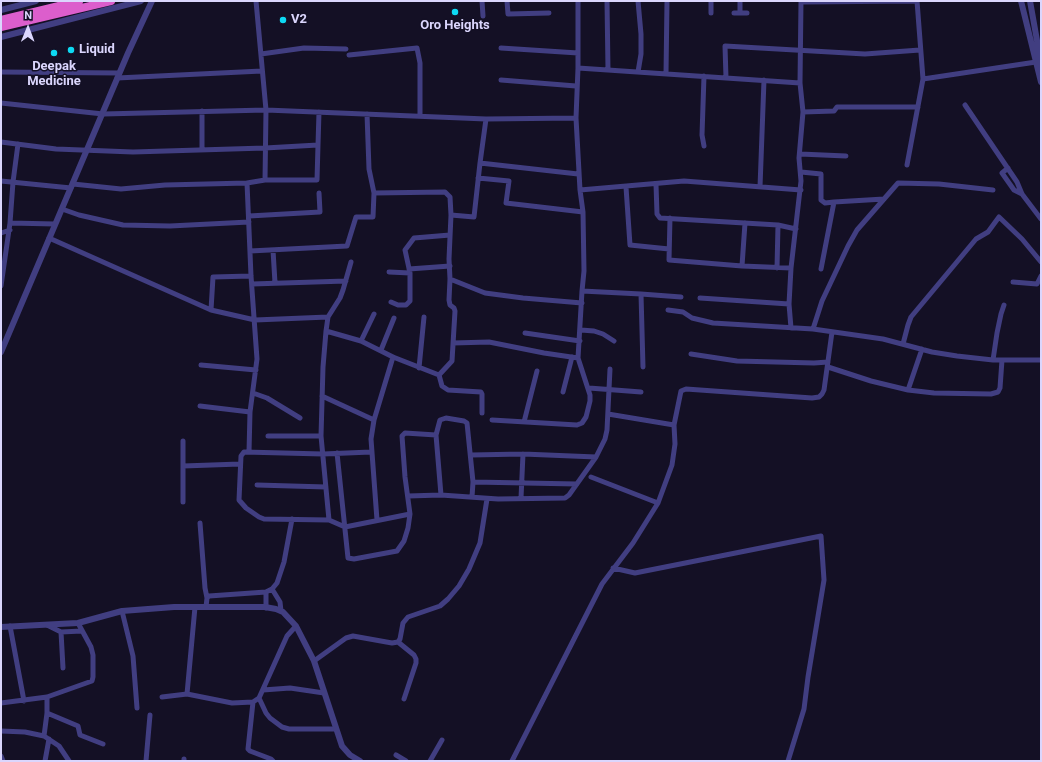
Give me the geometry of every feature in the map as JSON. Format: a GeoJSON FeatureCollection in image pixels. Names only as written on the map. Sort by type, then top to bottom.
{"type":"FeatureCollection","features":[{"type":"Feature","properties":{"kind":"highway"},"geometry":{"type":"LineString","coordinates":[[1,20],[79,1]]}},
{"type":"Feature","properties":{"kind":"highway"},"geometry":{"type":"LineString","coordinates":[[1,27],[111,1]]}},
{"type":"Feature","properties":{"kind":"street"},"geometry":{"type":"LineString","coordinates":[[1,10],[36,1]]}},
{"type":"Feature","properties":{"kind":"street"},"geometry":{"type":"LineString","coordinates":[[1,37],[141,1]]}},
{"type":"Feature","properties":{"kind":"street"},"geometry":{"type":"LineString","coordinates":[[1,352],[118,75],[152,1]]}},
{"type":"Feature","properties":{"kind":"street"},"geometry":{"type":"LineString","coordinates":[[256,1],[266,110],[265,180]]}},
{"type":"Feature","properties":{"kind":"street"},"geometry":{"type":"LineString","coordinates":[[482,1],[483,16]]}},
{"type":"Feature","properties":{"kind":"street"},"geometry":{"type":"LineString","coordinates":[[507,1],[508,14],[549,13]]}},
{"type":"Feature","properties":{"kind":"street"},"geometry":{"type":"LineString","coordinates":[[492,420],[577,425],[582,423],[586,417],[590,401],[589,388],[578,358],[584,271],[583,212],[578,174],[576,118],[578,1]]}},
{"type":"Feature","properties":{"kind":"street"},"geometry":{"type":"LineString","coordinates":[[607,1],[608,70]]}},
{"type":"Feature","properties":{"kind":"street"},"geometry":{"type":"LineString","coordinates":[[638,1],[641,34],[638,72]]}},
{"type":"Feature","properties":{"kind":"street"},"geometry":{"type":"LineString","coordinates":[[666,74],[667,1]]}},
{"type":"Feature","properties":{"kind":"street"},"geometry":{"type":"LineString","coordinates":[[711,1],[711,13]]}},
{"type":"Feature","properties":{"kind":"street"},"geometry":{"type":"LineString","coordinates":[[740,1],[740,13]]}},
{"type":"Feature","properties":{"kind":"street"},"geometry":{"type":"LineString","coordinates":[[791,328],[789,304],[791,268],[801,190],[800,154],[803,112],[800,83],[801,1],[917,1],[923,79],[907,165]]}},
{"type":"Feature","properties":{"kind":"street"},"geometry":{"type":"LineString","coordinates":[[1021,1],[1039,63]]}},
{"type":"Feature","properties":{"kind":"street"},"geometry":{"type":"LineString","coordinates":[[1030,1],[1041,82]]}},
{"type":"Feature","properties":{"kind":"street"},"geometry":{"type":"LineString","coordinates":[[734,13],[747,13]]}},
{"type":"Feature","properties":{"kind":"street"},"geometry":{"type":"LineString","coordinates":[[726,78],[725,46],[865,54],[920,50]]}},
{"type":"Feature","properties":{"kind":"street"},"geometry":{"type":"LineString","coordinates":[[261,54],[304,48],[346,49]]}},
{"type":"Feature","properties":{"kind":"street"},"geometry":{"type":"LineString","coordinates":[[349,55],[417,48],[420,63],[420,116]]}},
{"type":"Feature","properties":{"kind":"street"},"geometry":{"type":"LineString","coordinates":[[501,48],[578,52]]}},
{"type":"Feature","properties":{"kind":"street"},"geometry":{"type":"LineString","coordinates":[[923,79],[1039,63]]}},
{"type":"Feature","properties":{"kind":"street"},"geometry":{"type":"LineString","coordinates":[[578,68],[800,83]]}},
{"type":"Feature","properties":{"kind":"street"},"geometry":{"type":"LineString","coordinates":[[1,72],[118,75],[262,71]]}},
{"type":"Feature","properties":{"kind":"street"},"geometry":{"type":"LineString","coordinates":[[704,76],[702,135],[704,146]]}},
{"type":"Feature","properties":{"kind":"street"},"geometry":{"type":"LineString","coordinates":[[501,80],[576,86]]}},
{"type":"Feature","properties":{"kind":"street"},"geometry":{"type":"LineString","coordinates":[[760,187],[764,80]]}},
{"type":"Feature","properties":{"kind":"street"},"geometry":{"type":"LineString","coordinates":[[1,103],[102,114],[266,110],[486,119],[576,118]]}},
{"type":"Feature","properties":{"kind":"street"},"geometry":{"type":"LineString","coordinates":[[965,105],[1017,182],[1022,194],[1041,219]]}},
{"type":"Feature","properties":{"kind":"street"},"geometry":{"type":"LineString","coordinates":[[803,112],[834,111],[837,107],[918,106]]}},
{"type":"Feature","properties":{"kind":"street"},"geometry":{"type":"LineString","coordinates":[[202,111],[202,150]]}},
{"type":"Feature","properties":{"kind":"street"},"geometry":{"type":"LineString","coordinates":[[1,181],[120,189],[165,185],[247,183],[265,180],[317,180],[319,112]]}},
{"type":"Feature","properties":{"kind":"street"},"geometry":{"type":"LineString","coordinates":[[250,251],[347,246],[356,217],[373,217],[374,193],[369,169],[367,114]]}},
{"type":"Feature","properties":{"kind":"street"},"geometry":{"type":"LineString","coordinates":[[451,215],[474,217],[486,119]]}},
{"type":"Feature","properties":{"kind":"street"},"geometry":{"type":"LineString","coordinates":[[1,142],[56,149],[133,152],[318,145]]}},
{"type":"Feature","properties":{"kind":"street"},"geometry":{"type":"LineString","coordinates":[[1,286],[10,230],[13,182],[18,144]]}},
{"type":"Feature","properties":{"kind":"street"},"geometry":{"type":"LineString","coordinates":[[800,154],[846,156]]}},
{"type":"Feature","properties":{"kind":"street"},"geometry":{"type":"LineString","coordinates":[[480,163],[578,174]]}},
{"type":"Feature","properties":{"kind":"street"},"geometry":{"type":"LineString","coordinates":[[801,172],[822,174],[822,200],[825,203],[884,199]]}},
{"type":"Feature","properties":{"kind":"street"},"geometry":{"type":"LineString","coordinates":[[478,178],[509,181],[506,203],[583,212]]}},
{"type":"Feature","properties":{"kind":"street"},"geometry":{"type":"LineString","coordinates":[[580,190],[684,181],[801,190]]}},
{"type":"Feature","properties":{"kind":"street"},"geometry":{"type":"LineString","coordinates":[[247,183],[251,276],[258,359],[250,412],[249,452]]}},
{"type":"Feature","properties":{"kind":"street"},"geometry":{"type":"LineString","coordinates":[[813,329],[822,301],[857,230],[898,183],[939,184],[993,190]]}},
{"type":"Feature","properties":{"kind":"street"},"geometry":{"type":"LineString","coordinates":[[656,184],[657,214],[660,218],[745,223],[796,229]]}},
{"type":"Feature","properties":{"kind":"street"},"geometry":{"type":"LineString","coordinates":[[626,187],[630,245],[669,249]]}},
{"type":"Feature","properties":{"kind":"street"},"geometry":{"type":"LineString","coordinates":[[374,193],[445,192],[450,197],[450,279],[448,300],[455,311],[452,361],[439,375]]}},
{"type":"Feature","properties":{"kind":"street"},"geometry":{"type":"LineString","coordinates":[[249,216],[320,212],[319,193]]}},
{"type":"Feature","properties":{"kind":"street"},"geometry":{"type":"LineString","coordinates":[[821,269],[834,202]]}},
{"type":"Feature","properties":{"kind":"street"},"geometry":{"type":"LineString","coordinates":[[62,209],[79,215],[122,225],[170,226],[249,222]]}},
{"type":"Feature","properties":{"kind":"street"},"geometry":{"type":"LineString","coordinates":[[903,344],[911,317],[976,239],[988,232],[999,217],[1022,239],[1041,262]]}},
{"type":"Feature","properties":{"kind":"street"},"geometry":{"type":"LineString","coordinates":[[670,218],[669,260],[742,266],[791,268]]}},
{"type":"Feature","properties":{"kind":"street"},"geometry":{"type":"LineString","coordinates":[[10,223],[55,224]]}},
{"type":"Feature","properties":{"kind":"street"},"geometry":{"type":"LineString","coordinates":[[742,266],[745,223]]}},
{"type":"Feature","properties":{"kind":"street"},"geometry":{"type":"LineString","coordinates":[[777,268],[778,226]]}},
{"type":"Feature","properties":{"kind":"street"},"geometry":{"type":"LineString","coordinates":[[1,233],[10,230]]}},
{"type":"Feature","properties":{"kind":"street"},"geometry":{"type":"LineString","coordinates":[[391,302],[406,306],[410,301],[410,271],[405,250],[414,238],[450,235]]}},
{"type":"Feature","properties":{"kind":"street"},"geometry":{"type":"LineString","coordinates":[[49,238],[211,310],[255,320],[328,317]]}},
{"type":"Feature","properties":{"kind":"street"},"geometry":{"type":"LineString","coordinates":[[273,250],[275,283]]}},
{"type":"Feature","properties":{"kind":"street"},"geometry":{"type":"LineString","coordinates":[[329,520],[321,436],[326,331],[328,317],[340,298],[351,262]]}},
{"type":"Feature","properties":{"kind":"street"},"geometry":{"type":"LineString","coordinates":[[389,272],[450,266]]}},
{"type":"Feature","properties":{"kind":"street"},"geometry":{"type":"LineString","coordinates":[[211,310],[214,277],[251,276]]}},
{"type":"Feature","properties":{"kind":"street"},"geometry":{"type":"LineString","coordinates":[[1013,282],[1037,284],[1041,276]]}},
{"type":"Feature","properties":{"kind":"street"},"geometry":{"type":"LineString","coordinates":[[450,279],[485,293],[582,303]]}},
{"type":"Feature","properties":{"kind":"street"},"geometry":{"type":"LineString","coordinates":[[252,284],[346,281]]}},
{"type":"Feature","properties":{"kind":"street"},"geometry":{"type":"LineString","coordinates":[[582,291],[681,297]]}},
{"type":"Feature","properties":{"kind":"street"},"geometry":{"type":"LineString","coordinates":[[641,294],[643,367]]}},
{"type":"Feature","properties":{"kind":"street"},"geometry":{"type":"LineString","coordinates":[[700,298],[789,304]]}},
{"type":"Feature","properties":{"kind":"street"},"geometry":{"type":"LineString","coordinates":[[993,360],[998,327],[1004,305]]}},
{"type":"Feature","properties":{"kind":"street"},"geometry":{"type":"LineString","coordinates":[[668,310],[683,312],[692,318],[713,323],[813,329],[883,339],[957,356],[993,360],[1041,360]]}},
{"type":"Feature","properties":{"kind":"street"},"geometry":{"type":"LineString","coordinates":[[361,340],[374,314]]}},
{"type":"Feature","properties":{"kind":"street"},"geometry":{"type":"LineString","coordinates":[[419,368],[424,317]]}},
{"type":"Feature","properties":{"kind":"street"},"geometry":{"type":"LineString","coordinates":[[381,350],[394,318]]}},
{"type":"Feature","properties":{"kind":"street"},"geometry":{"type":"LineString","coordinates":[[581,330],[594,331],[603,334],[614,342]]}},
{"type":"Feature","properties":{"kind":"street"},"geometry":{"type":"LineString","coordinates":[[326,331],[361,340],[393,357],[439,375]]}},
{"type":"Feature","properties":{"kind":"street"},"geometry":{"type":"LineString","coordinates":[[512,761],[602,584],[633,543],[658,503],[672,465],[675,444],[674,425],[680,396],[683,389],[812,398],[819,397],[824,390],[832,332]]}},
{"type":"Feature","properties":{"kind":"street"},"geometry":{"type":"LineString","coordinates":[[525,333],[580,340]]}},
{"type":"Feature","properties":{"kind":"street"},"geometry":{"type":"LineString","coordinates":[[453,343],[489,342],[578,358]]}},
{"type":"Feature","properties":{"kind":"street"},"geometry":{"type":"LineString","coordinates":[[908,390],[922,349]]}},
{"type":"Feature","properties":{"kind":"street"},"geometry":{"type":"LineString","coordinates":[[691,354],[737,361],[814,363],[828,365],[871,381],[908,390],[934,393],[996,393],[1000,388],[1002,360]]}},
{"type":"Feature","properties":{"kind":"street"},"geometry":{"type":"LineString","coordinates":[[377,520],[371,439],[374,420],[393,357]]}},
{"type":"Feature","properties":{"kind":"street"},"geometry":{"type":"LineString","coordinates":[[563,392],[572,357]]}},
{"type":"Feature","properties":{"kind":"street"},"geometry":{"type":"LineString","coordinates":[[201,365],[256,370]]}},
{"type":"Feature","properties":{"kind":"street"},"geometry":{"type":"LineString","coordinates":[[408,496],[441,495],[487,499],[565,498],[596,457],[605,439],[610,390],[610,369]]}},
{"type":"Feature","properties":{"kind":"street"},"geometry":{"type":"LineString","coordinates":[[524,422],[537,371]]}},
{"type":"Feature","properties":{"kind":"street"},"geometry":{"type":"LineString","coordinates":[[439,375],[442,386],[448,390],[480,392],[482,394],[482,413]]}},
{"type":"Feature","properties":{"kind":"street"},"geometry":{"type":"LineString","coordinates":[[589,388],[641,392]]}},
{"type":"Feature","properties":{"kind":"street"},"geometry":{"type":"LineString","coordinates":[[253,393],[267,398],[300,418]]}},
{"type":"Feature","properties":{"kind":"street"},"geometry":{"type":"LineString","coordinates":[[322,396],[374,420]]}},
{"type":"Feature","properties":{"kind":"street"},"geometry":{"type":"LineString","coordinates":[[200,406],[250,412]]}},
{"type":"Feature","properties":{"kind":"street"},"geometry":{"type":"LineString","coordinates":[[608,414],[674,425]]}},
{"type":"Feature","properties":{"kind":"street"},"geometry":{"type":"LineString","coordinates":[[441,495],[436,435],[442,419],[467,423],[473,482],[472,497]]}},
{"type":"Feature","properties":{"kind":"street"},"geometry":{"type":"LineString","coordinates":[[337,453],[347,556],[350,559],[398,551],[404,541],[410,514],[402,436],[406,433],[436,435]]}},
{"type":"Feature","properties":{"kind":"street"},"geometry":{"type":"LineString","coordinates":[[268,436],[321,436]]}},
{"type":"Feature","properties":{"kind":"street"},"geometry":{"type":"LineString","coordinates":[[183,441],[184,502]]}},
{"type":"Feature","properties":{"kind":"street"},"geometry":{"type":"LineString","coordinates":[[371,452],[323,454],[242,453],[240,464],[240,503],[259,518],[329,520],[344,526],[410,514]]}},
{"type":"Feature","properties":{"kind":"street"},"geometry":{"type":"LineString","coordinates":[[471,455],[523,454],[596,457]]}},
{"type":"Feature","properties":{"kind":"street"},"geometry":{"type":"LineString","coordinates":[[521,498],[523,454]]}},
{"type":"Feature","properties":{"kind":"street"},"geometry":{"type":"LineString","coordinates":[[183,466],[240,464]]}},
{"type":"Feature","properties":{"kind":"street"},"geometry":{"type":"LineString","coordinates":[[591,478],[658,503]]}},
{"type":"Feature","properties":{"kind":"street"},"geometry":{"type":"LineString","coordinates":[[473,482],[577,484]]}},
{"type":"Feature","properties":{"kind":"street"},"geometry":{"type":"LineString","coordinates":[[257,485],[326,487]]}},
{"type":"Feature","properties":{"kind":"street"},"geometry":{"type":"LineString","coordinates":[[398,642],[405,620],[408,617],[440,606],[448,600],[459,586],[469,569],[480,543],[487,499]]}},
{"type":"Feature","properties":{"kind":"street"},"geometry":{"type":"LineString","coordinates":[[207,598],[214,595],[266,592],[272,589],[277,583],[284,562],[292,519]]}},
{"type":"Feature","properties":{"kind":"street"},"geometry":{"type":"LineString","coordinates":[[200,524],[207,598],[206,607]]}},
{"type":"Feature","properties":{"kind":"street"},"geometry":{"type":"LineString","coordinates":[[613,568],[634,573],[821,536],[824,580],[804,710],[788,761]]}},
{"type":"Feature","properties":{"kind":"street"},"geometry":{"type":"LineString","coordinates":[[272,589],[280,602],[282,612]]}},
{"type":"Feature","properties":{"kind":"street"},"geometry":{"type":"LineString","coordinates":[[266,592],[266,608]]}},
{"type":"Feature","properties":{"kind":"street"},"geometry":{"type":"LineString","coordinates":[[1,626],[78,623],[122,611],[174,607],[276,609],[282,612],[296,626],[314,661],[336,729],[345,750],[360,761]]}},
{"type":"Feature","properties":{"kind":"street"},"geometry":{"type":"LineString","coordinates":[[187,694],[195,607]]}},
{"type":"Feature","properties":{"kind":"street"},"geometry":{"type":"LineString","coordinates":[[122,611],[133,656],[137,708]]}},
{"type":"Feature","properties":{"kind":"street"},"geometry":{"type":"LineString","coordinates":[[1,703],[47,697],[92,680],[93,655],[91,647],[78,623]]}},
{"type":"Feature","properties":{"kind":"street"},"geometry":{"type":"LineString","coordinates":[[47,625],[61,632],[82,631]]}},
{"type":"Feature","properties":{"kind":"street"},"geometry":{"type":"LineString","coordinates":[[10,626],[24,701]]}},
{"type":"Feature","properties":{"kind":"street"},"geometry":{"type":"LineString","coordinates":[[162,697],[187,694],[232,703],[253,702],[259,698],[287,636],[296,626]]}},
{"type":"Feature","properties":{"kind":"street"},"geometry":{"type":"LineString","coordinates":[[61,632],[63,668]]}},
{"type":"Feature","properties":{"kind":"street"},"geometry":{"type":"LineString","coordinates":[[314,661],[346,638],[353,636],[392,643],[398,642],[414,655],[416,659],[404,699]]}},
{"type":"Feature","properties":{"kind":"street"},"geometry":{"type":"LineString","coordinates":[[263,690],[290,688],[324,693]]}},
{"type":"Feature","properties":{"kind":"street"},"geometry":{"type":"LineString","coordinates":[[45,761],[47,697]]}},
{"type":"Feature","properties":{"kind":"street"},"geometry":{"type":"LineString","coordinates":[[259,698],[263,708],[270,718],[282,727],[289,729],[336,729]]}},
{"type":"Feature","properties":{"kind":"street"},"geometry":{"type":"LineString","coordinates":[[253,702],[248,749],[255,754],[273,761]]}},
{"type":"Feature","properties":{"kind":"street"},"geometry":{"type":"LineString","coordinates":[[47,713],[78,726],[80,735],[103,744]]}},
{"type":"Feature","properties":{"kind":"street"},"geometry":{"type":"LineString","coordinates":[[146,761],[150,715]]}},
{"type":"Feature","properties":{"kind":"street"},"geometry":{"type":"LineString","coordinates":[[1,731],[24,732],[46,738],[59,746],[69,761]]}},
{"type":"Feature","properties":{"kind":"street"},"geometry":{"type":"LineString","coordinates":[[430,761],[442,740]]}},
{"type":"Feature","properties":{"kind":"street"},"geometry":{"type":"LineString","coordinates":[[396,755],[406,761]]}},
{"type":"Feature","properties":{"kind":"street"},"geometry":{"type":"LineString","coordinates":[[1,756],[3,761]]}},
{"type":"Feature","properties":{"kind":"place","name":"Oro Heights"},"geometry":{"type":"Point","coordinates":[455,12]}},
{"type":"Feature","properties":{"kind":"place","name":"V2"},"geometry":{"type":"Point","coordinates":[283,20]}},
{"type":"Feature","properties":{"kind":"place","name":"Liquid"},"geometry":{"type":"Point","coordinates":[71,50]}},
{"type":"Feature","properties":{"kind":"place","name":"Deepak Medicine"},"geometry":{"type":"Point","coordinates":[54,53]}}]}
